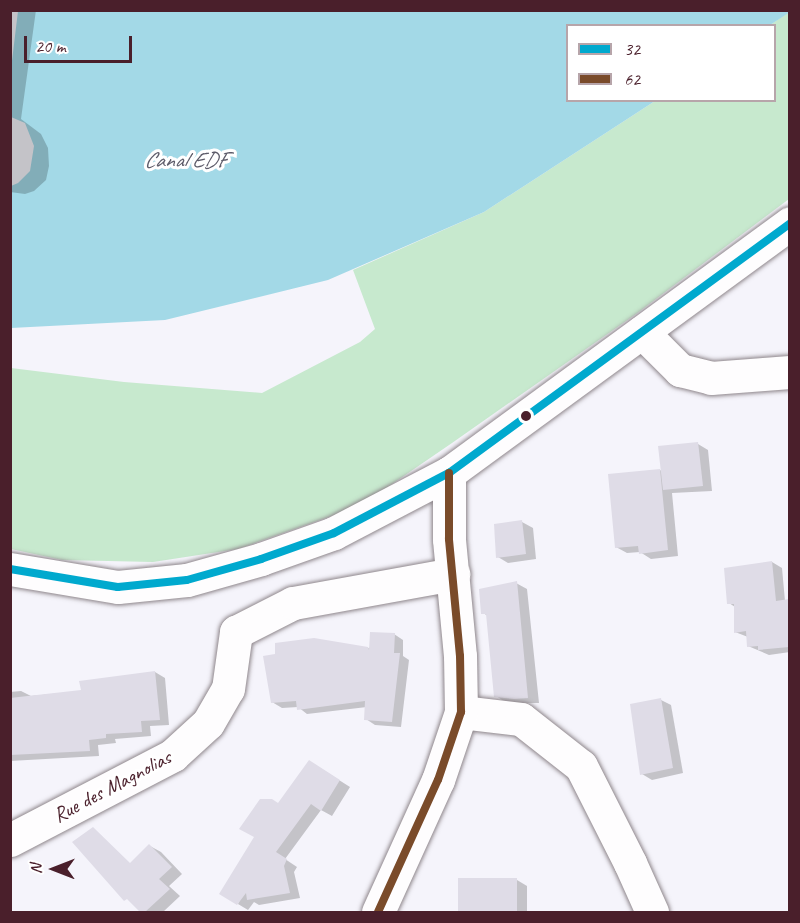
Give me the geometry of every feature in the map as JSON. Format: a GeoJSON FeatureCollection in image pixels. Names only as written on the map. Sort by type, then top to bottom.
{"type":"FeatureCollection","features":[{"type":"Feature","properties":{"kind":"street"},"geometry":{"type":"LineString","coordinates":[[10,569],[118,587],[188,580],[261,559],[334,532],[449,473],[789,222]]}},
{"type":"Feature","properties":{"kind":"street"},"geometry":{"type":"LineString","coordinates":[[642,332],[680,370],[711,378],[789,372]]}},
{"type":"Feature","properties":{"kind":"street"},"geometry":{"type":"LineString","coordinates":[[378,912],[438,780],[461,712],[460,656],[449,539],[449,473]]}},
{"type":"Feature","properties":{"kind":"street","name":"Rue des Magnolias"},"geometry":{"type":"LineString","coordinates":[[10,840],[173,754],[208,723],[228,689],[236,632],[292,603],[453,574]]}},
{"type":"Feature","properties":{"kind":"street"},"geometry":{"type":"LineString","coordinates":[[461,712],[521,718],[581,766],[652,912]]}},
{"type":"Feature","properties":{"kind":"green space"},"geometry":{"type":"Polygon","coordinates":[[[789,12],[789,199],[636,314],[452,443],[360,506],[238,549],[153,562],[62,560],[11,549],[11,368],[124,382],[262,393],[360,342],[375,329],[353,270],[484,212],[653,102],[776,102],[776,24],[771,24],[789,12]]]}},
{"type":"Feature","properties":{"kind":"water","name":"Canal EDF"},"geometry":{"type":"Polygon","coordinates":[[[789,10],[790,12],[772,24],[566,24],[566,102],[653,102],[484,212],[328,280],[165,320],[11,328],[11,186],[18,183],[30,171],[34,146],[25,123],[11,117],[11,69],[18,11],[789,10]]]}},
{"type":"Feature","properties":{"kind":"building"},"geometry":{"type":"Polygon","coordinates":[[[698,442],[703,486],[663,490],[658,446],[698,442]]]}},
{"type":"Feature","properties":{"kind":"building"},"geometry":{"type":"Polygon","coordinates":[[[660,469],[668,550],[639,554],[638,546],[615,548],[608,474],[660,469]]]}},
{"type":"Feature","properties":{"kind":"building"},"geometry":{"type":"Polygon","coordinates":[[[522,520],[526,554],[496,558],[494,524],[522,520]]]}},
{"type":"Feature","properties":{"kind":"building"},"geometry":{"type":"Polygon","coordinates":[[[772,561],[776,601],[789,599],[789,647],[758,650],[758,646],[747,647],[746,631],[734,633],[734,604],[727,604],[724,568],[772,561]]]}},
{"type":"Feature","properties":{"kind":"building"},"geometry":{"type":"Polygon","coordinates":[[[517,581],[528,698],[494,697],[486,614],[481,614],[479,589],[517,581]]]}},
{"type":"Feature","properties":{"kind":"building"},"geometry":{"type":"Polygon","coordinates":[[[370,632],[395,633],[394,653],[400,653],[392,722],[364,720],[365,701],[297,710],[296,701],[271,703],[263,656],[275,654],[275,643],[314,638],[368,647],[369,650],[370,632]]]}},
{"type":"Feature","properties":{"kind":"building"},"geometry":{"type":"Polygon","coordinates":[[[155,671],[160,720],[141,721],[142,732],[106,734],[106,738],[89,740],[90,751],[10,755],[10,698],[81,690],[79,681],[155,671]]]}},
{"type":"Feature","properties":{"kind":"building"},"geometry":{"type":"Polygon","coordinates":[[[661,698],[673,768],[640,775],[630,704],[661,698]]]}},
{"type":"Feature","properties":{"kind":"building"},"geometry":{"type":"Polygon","coordinates":[[[309,760],[340,780],[321,811],[311,804],[276,852],[287,859],[284,866],[290,893],[247,900],[246,893],[237,905],[219,894],[254,837],[239,829],[260,799],[272,799],[278,803],[309,760]]]}},
{"type":"Feature","properties":{"kind":"building"},"geometry":{"type":"Polygon","coordinates":[[[93,827],[130,863],[149,844],[172,867],[159,879],[170,889],[145,912],[140,912],[127,899],[124,901],[72,842],[93,827]]]}},
{"type":"Feature","properties":{"kind":"building"},"geometry":{"type":"Polygon","coordinates":[[[458,878],[517,878],[517,912],[458,912],[458,878]]]}},
{"type":"Feature","properties":{"kind":"transit line","name":"32"},"geometry":{"type":"LineString","coordinates":[[10,569],[118,587],[187,580],[261,559],[334,533],[449,473],[790,223]]}},
{"type":"Feature","properties":{"kind":"transit line","name":"62"},"geometry":{"type":"LineString","coordinates":[[378,912],[438,780],[461,712],[460,656],[449,539],[449,473]]}}]}
